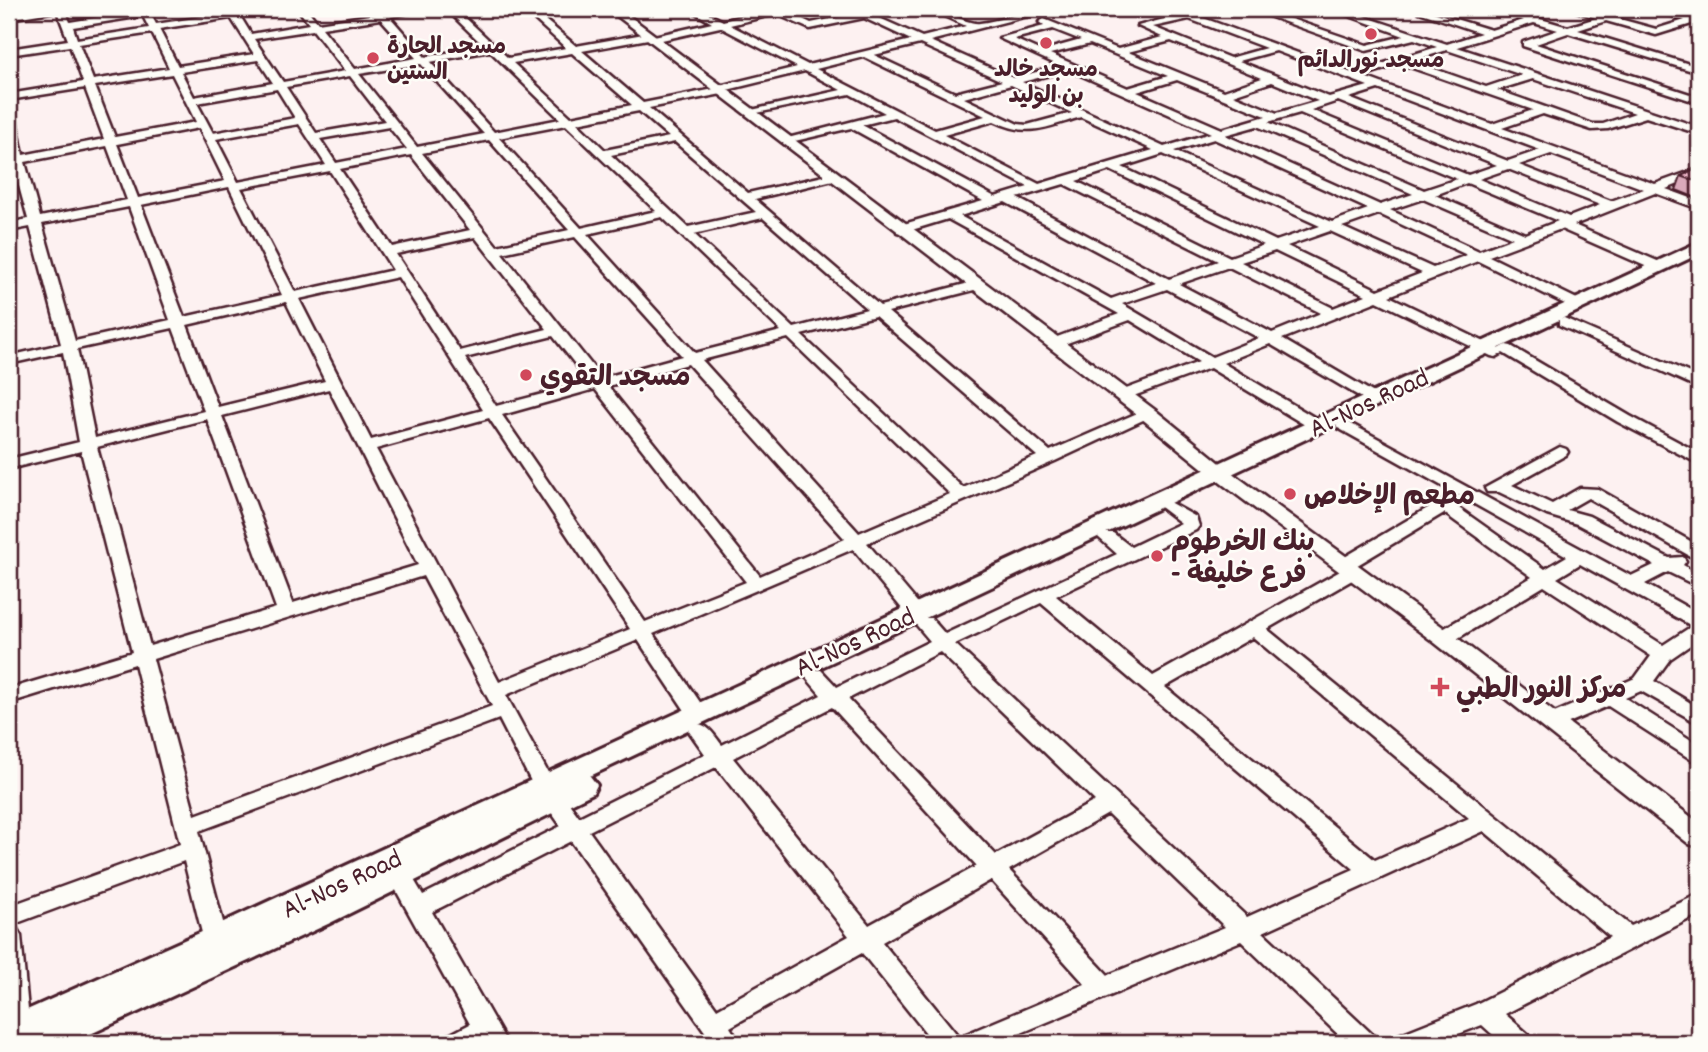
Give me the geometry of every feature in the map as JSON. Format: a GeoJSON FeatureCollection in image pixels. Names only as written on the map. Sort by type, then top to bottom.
{"type":"FeatureCollection","features":[{"type":"Feature","properties":{"kind":"main road","name":"Al-Nos Road"},"geometry":{"type":"LineString","coordinates":[[20,1036],[216,941],[548,792],[1223,475],[1344,425],[1699,247]]}},
{"type":"Feature","properties":{"kind":"main road","name":"Al-Nos Road"},"geometry":{"type":"LineString","coordinates":[[1586,305],[1699,257]]}},
{"type":"Feature","properties":{"kind":"main road","name":"Al-Nos Road"},"geometry":{"type":"LineString","coordinates":[[698,722],[814,675],[919,617],[1107,537],[1169,507],[1316,425],[1374,398],[1495,350]]}},
{"type":"Feature","properties":{"kind":"main road","name":"Al-Nos Road"},"geometry":{"type":"LineString","coordinates":[[20,1036],[67,1036],[399,874],[548,792]]}},
{"type":"Feature","properties":{"kind":"street"},"geometry":{"type":"LineString","coordinates":[[9,16],[54,9]]}},
{"type":"Feature","properties":{"kind":"street"},"geometry":{"type":"LineString","coordinates":[[61,9],[286,611]]}},
{"type":"Feature","properties":{"kind":"street"},"geometry":{"type":"LineString","coordinates":[[66,25],[269,9]]}},
{"type":"Feature","properties":{"kind":"street"},"geometry":{"type":"LineString","coordinates":[[303,9],[757,584]]}},
{"type":"Feature","properties":{"kind":"street"},"geometry":{"type":"LineString","coordinates":[[248,37],[380,12],[425,9]]}},
{"type":"Feature","properties":{"kind":"street"},"geometry":{"type":"LineString","coordinates":[[451,9],[962,496]]}},
{"type":"Feature","properties":{"kind":"street"},"geometry":{"type":"LineString","coordinates":[[527,9],[1049,458]]}},
{"type":"Feature","properties":{"kind":"street"},"geometry":{"type":"LineString","coordinates":[[693,9],[1038,188]]}},
{"type":"Feature","properties":{"kind":"street"},"geometry":{"type":"LineString","coordinates":[[852,9],[1433,274]]}},
{"type":"Feature","properties":{"kind":"street"},"geometry":{"type":"LineString","coordinates":[[933,9],[976,27]]}},
{"type":"Feature","properties":{"kind":"street"},"geometry":{"type":"LineString","coordinates":[[1012,9],[1276,116]]}},
{"type":"Feature","properties":{"kind":"street"},"geometry":{"type":"LineString","coordinates":[[9,227],[642,108],[1051,9]]}},
{"type":"Feature","properties":{"kind":"street"},"geometry":{"type":"LineString","coordinates":[[1171,9],[1699,205]]}},
{"type":"Feature","properties":{"kind":"street"},"geometry":{"type":"LineString","coordinates":[[1254,9],[1367,48],[1414,35]]}},
{"type":"Feature","properties":{"kind":"street"},"geometry":{"type":"LineString","coordinates":[[1334,9],[1699,131]]}},
{"type":"Feature","properties":{"kind":"street"},"geometry":{"type":"LineString","coordinates":[[1414,9],[1490,33]]}},
{"type":"Feature","properties":{"kind":"street"},"geometry":{"type":"LineString","coordinates":[[1498,9],[1699,70]]}},
{"type":"Feature","properties":{"kind":"street"},"geometry":{"type":"LineString","coordinates":[[1574,9],[1656,32],[1697,21]]}},
{"type":"Feature","properties":{"kind":"street"},"geometry":{"type":"LineString","coordinates":[[1655,9],[1697,21]]}},
{"type":"Feature","properties":{"kind":"street"},"geometry":{"type":"LineString","coordinates":[[620,10],[720,90],[1124,395],[1223,475],[1443,638],[1699,837]]}},
{"type":"Feature","properties":{"kind":"street"},"geometry":{"type":"LineString","coordinates":[[506,61],[722,24],[775,10],[810,26],[865,15]]}},
{"type":"Feature","properties":{"kind":"street"},"geometry":{"type":"LineString","coordinates":[[232,11],[493,413],[643,632],[718,758],[948,1043]]}},
{"type":"Feature","properties":{"kind":"street"},"geometry":{"type":"LineString","coordinates":[[380,12],[856,541],[942,643],[1364,1043]]}},
{"type":"Feature","properties":{"kind":"street"},"geometry":{"type":"LineString","coordinates":[[1189,16],[1143,26],[1612,206]]}},
{"type":"Feature","properties":{"kind":"street"},"geometry":{"type":"LineString","coordinates":[[1230,31],[1279,18]]}},
{"type":"Feature","properties":{"kind":"street"},"geometry":{"type":"LineString","coordinates":[[1606,18],[1526,44],[1699,100]]}},
{"type":"Feature","properties":{"kind":"street"},"geometry":{"type":"LineString","coordinates":[[1321,32],[1365,19]]}},
{"type":"Feature","properties":{"kind":"street"},"geometry":{"type":"LineString","coordinates":[[9,52],[72,42],[150,20]]}},
{"type":"Feature","properties":{"kind":"street"},"geometry":{"type":"LineString","coordinates":[[150,20],[428,568],[548,792],[720,1033],[864,940],[1111,802]]}},
{"type":"Feature","properties":{"kind":"street"},"geometry":{"type":"LineString","coordinates":[[1352,76],[1534,20]]}},
{"type":"Feature","properties":{"kind":"street"},"geometry":{"type":"LineString","coordinates":[[1055,26],[1004,38],[1127,92],[1586,305],[1697,380]]}},
{"type":"Feature","properties":{"kind":"street"},"geometry":{"type":"LineString","coordinates":[[1117,52],[1170,38]]}},
{"type":"Feature","properties":{"kind":"street"},"geometry":{"type":"LineString","coordinates":[[1040,54],[1090,41]]}},
{"type":"Feature","properties":{"kind":"street"},"geometry":{"type":"LineString","coordinates":[[1578,61],[1620,46]]}},
{"type":"Feature","properties":{"kind":"street"},"geometry":{"type":"LineString","coordinates":[[191,100],[492,48]]}},
{"type":"Feature","properties":{"kind":"street"},"geometry":{"type":"LineString","coordinates":[[1230,61],[1276,48]]}},
{"type":"Feature","properties":{"kind":"street"},"geometry":{"type":"LineString","coordinates":[[866,54],[1024,129],[1080,114]]}},
{"type":"Feature","properties":{"kind":"street"},"geometry":{"type":"LineString","coordinates":[[9,97],[261,56]]}},
{"type":"Feature","properties":{"kind":"street"},"geometry":{"type":"LineString","coordinates":[[1402,61],[1597,128],[1646,113]]}},
{"type":"Feature","properties":{"kind":"street"},"geometry":{"type":"LineString","coordinates":[[953,97],[1069,66]]}},
{"type":"Feature","properties":{"kind":"street"},"geometry":{"type":"LineString","coordinates":[[1488,90],[1534,75]]}},
{"type":"Feature","properties":{"kind":"street"},"geometry":{"type":"LineString","coordinates":[[1127,92],[1178,76]]}},
{"type":"Feature","properties":{"kind":"street"},"geometry":{"type":"LineString","coordinates":[[1223,95],[1273,78]]}},
{"type":"Feature","properties":{"kind":"street"},"geometry":{"type":"LineString","coordinates":[[1588,93],[1630,78]]}},
{"type":"Feature","properties":{"kind":"street"},"geometry":{"type":"LineString","coordinates":[[902,229],[1378,86]]}},
{"type":"Feature","properties":{"kind":"street"},"geometry":{"type":"LineString","coordinates":[[751,113],[851,91]]}},
{"type":"Feature","properties":{"kind":"street"},"geometry":{"type":"LineString","coordinates":[[1688,96],[1699,92]]}},
{"type":"Feature","properties":{"kind":"street"},"geometry":{"type":"LineString","coordinates":[[9,107],[13,160],[36,221],[69,347],[88,445],[216,941]]}},
{"type":"Feature","properties":{"kind":"street"},"geometry":{"type":"LineString","coordinates":[[1300,109],[1469,179],[1657,266]]}},
{"type":"Feature","properties":{"kind":"street"},"geometry":{"type":"LineString","coordinates":[[1492,128],[1543,110]]}},
{"type":"Feature","properties":{"kind":"street"},"geometry":{"type":"LineString","coordinates":[[786,139],[894,114]]}},
{"type":"Feature","properties":{"kind":"street"},"geometry":{"type":"LineString","coordinates":[[934,134],[995,117]]}},
{"type":"Feature","properties":{"kind":"street"},"geometry":{"type":"LineString","coordinates":[[13,160],[110,142],[303,120]]}},
{"type":"Feature","properties":{"kind":"street"},"geometry":{"type":"LineString","coordinates":[[1258,122],[1526,239]]}},
{"type":"Feature","properties":{"kind":"street"},"geometry":{"type":"LineString","coordinates":[[314,137],[393,123]]}},
{"type":"Feature","properties":{"kind":"street"},"geometry":{"type":"LineString","coordinates":[[852,124],[917,159],[1169,283],[1374,398]]}},
{"type":"Feature","properties":{"kind":"street"},"geometry":{"type":"LineString","coordinates":[[602,154],[678,138]]}},
{"type":"Feature","properties":{"kind":"street"},"geometry":{"type":"LineString","coordinates":[[917,159],[959,147]]}},
{"type":"Feature","properties":{"kind":"street"},"geometry":{"type":"LineString","coordinates":[[1112,303],[1550,150]]}},
{"type":"Feature","properties":{"kind":"street"},"geometry":{"type":"LineString","coordinates":[[1111,166],[1495,350],[1699,459]]}},
{"type":"Feature","properties":{"kind":"street"},"geometry":{"type":"LineString","coordinates":[[1124,395],[1699,172]]}},
{"type":"Feature","properties":{"kind":"street"},"geometry":{"type":"LineString","coordinates":[[746,197],[833,176]]}},
{"type":"Feature","properties":{"kind":"street"},"geometry":{"type":"LineString","coordinates":[[1065,180],[1332,313]]}},
{"type":"Feature","properties":{"kind":"street"},"geometry":{"type":"LineString","coordinates":[[494,251],[664,213]]}},
{"type":"Feature","properties":{"kind":"street"},"geometry":{"type":"LineString","coordinates":[[684,232],[764,214]]}},
{"type":"Feature","properties":{"kind":"street"},"geometry":{"type":"LineString","coordinates":[[950,215],[1132,314],[1316,425]]}},
{"type":"Feature","properties":{"kind":"street"},"geometry":{"type":"LineString","coordinates":[[389,252],[479,232]]}},
{"type":"Feature","properties":{"kind":"street"},"geometry":{"type":"LineString","coordinates":[[9,360],[402,272]]}},
{"type":"Feature","properties":{"kind":"street"},"geometry":{"type":"LineString","coordinates":[[368,446],[977,285]]}},
{"type":"Feature","properties":{"kind":"street"},"geometry":{"type":"LineString","coordinates":[[1054,342],[1132,314]]}},
{"type":"Feature","properties":{"kind":"street"},"geometry":{"type":"LineString","coordinates":[[457,356],[556,331]]}},
{"type":"Feature","properties":{"kind":"street"},"geometry":{"type":"LineString","coordinates":[[9,464],[335,383]]}},
{"type":"Feature","properties":{"kind":"street"},"geometry":{"type":"LineString","coordinates":[[9,916],[498,701],[643,632],[1148,414]]}},
{"type":"Feature","properties":{"kind":"street"},"geometry":{"type":"LineString","coordinates":[[1344,425],[1699,622]]}},
{"type":"Feature","properties":{"kind":"street"},"geometry":{"type":"LineString","coordinates":[[1151,686],[1255,629],[1445,506],[1499,485],[1560,452]]}},
{"type":"Feature","properties":{"kind":"street"},"geometry":{"type":"LineString","coordinates":[[1499,485],[1553,511],[1583,520],[1699,582]]}},
{"type":"Feature","properties":{"kind":"street"},"geometry":{"type":"LineString","coordinates":[[1553,511],[1589,492],[1698,551]]}},
{"type":"Feature","properties":{"kind":"street"},"geometry":{"type":"LineString","coordinates":[[1445,506],[1545,578],[1663,654]]}},
{"type":"Feature","properties":{"kind":"street"},"geometry":{"type":"LineString","coordinates":[[418,908],[942,643],[1190,526],[1190,520],[1169,507]]}},
{"type":"Feature","properties":{"kind":"street"},"geometry":{"type":"LineString","coordinates":[[1618,537],[1644,522]]}},
{"type":"Feature","properties":{"kind":"street"},"geometry":{"type":"LineString","coordinates":[[1107,537],[1128,554]]}},
{"type":"Feature","properties":{"kind":"street"},"geometry":{"type":"LineString","coordinates":[[1630,584],[1698,551]]}},
{"type":"Feature","properties":{"kind":"street"},"geometry":{"type":"LineString","coordinates":[[1443,638],[1580,556]]}},
{"type":"Feature","properties":{"kind":"street"},"geometry":{"type":"LineString","coordinates":[[9,696],[428,568]]}},
{"type":"Feature","properties":{"kind":"street"},"geometry":{"type":"LineString","coordinates":[[1042,595],[1373,872]]}},
{"type":"Feature","properties":{"kind":"street"},"geometry":{"type":"LineString","coordinates":[[1255,629],[1629,939]]}},
{"type":"Feature","properties":{"kind":"street"},"geometry":{"type":"LineString","coordinates":[[1552,722],[1642,683],[1663,654],[1699,630]]}},
{"type":"Feature","properties":{"kind":"street"},"geometry":{"type":"LineString","coordinates":[[814,675],[1105,988]]}},
{"type":"Feature","properties":{"kind":"street"},"geometry":{"type":"LineString","coordinates":[[1642,683],[1699,717]]}},
{"type":"Feature","properties":{"kind":"street"},"geometry":{"type":"LineString","coordinates":[[1610,698],[1699,755]]}},
{"type":"Feature","properties":{"kind":"street"},"geometry":{"type":"LineString","coordinates":[[969,1043],[1245,929],[1486,820]]}},
{"type":"Feature","properties":{"kind":"street"},"geometry":{"type":"LineString","coordinates":[[399,874],[490,1036],[458,1043]]}},
{"type":"Feature","properties":{"kind":"street"},"geometry":{"type":"LineString","coordinates":[[1407,1043],[1485,1013],[1699,904]]}},
{"type":"Feature","properties":{"kind":"street"},"geometry":{"type":"LineString","coordinates":[[9,936],[20,1036]]}},
{"type":"Feature","properties":{"kind":"street"},"geometry":{"type":"LineString","coordinates":[[1485,1013],[1520,1043]]}},
{"type":"Feature","properties":{"kind":"building"},"geometry":{"type":"Polygon","coordinates":[[[1699,168],[1699,182],[1681,176],[1699,168]]]}},
{"type":"Feature","properties":{"kind":"place","name":"مسجد نورالدائم"},"geometry":{"type":"Point","coordinates":[1371,34]}},
{"type":"Feature","properties":{"kind":"place","name":"مسجد خالد بن الوليد"},"geometry":{"type":"Point","coordinates":[1046,43]}},
{"type":"Feature","properties":{"kind":"place","name":"مسجد الحارة الستين"},"geometry":{"type":"Point","coordinates":[373,58]}},
{"type":"Feature","properties":{"kind":"place","name":"مسجد التقوي"},"geometry":{"type":"Point","coordinates":[526,375]}},
{"type":"Feature","properties":{"kind":"place","name":"مطعم الإخلاص"},"geometry":{"type":"Point","coordinates":[1290,494]}},
{"type":"Feature","properties":{"kind":"place","name":"بنك الخرطوم - فرع خليفة"},"geometry":{"type":"Point","coordinates":[1157,556]}},
{"type":"Feature","properties":{"kind":"place","name":"مركز النور الطبي"},"geometry":{"type":"Point","coordinates":[1440,687]}}]}
